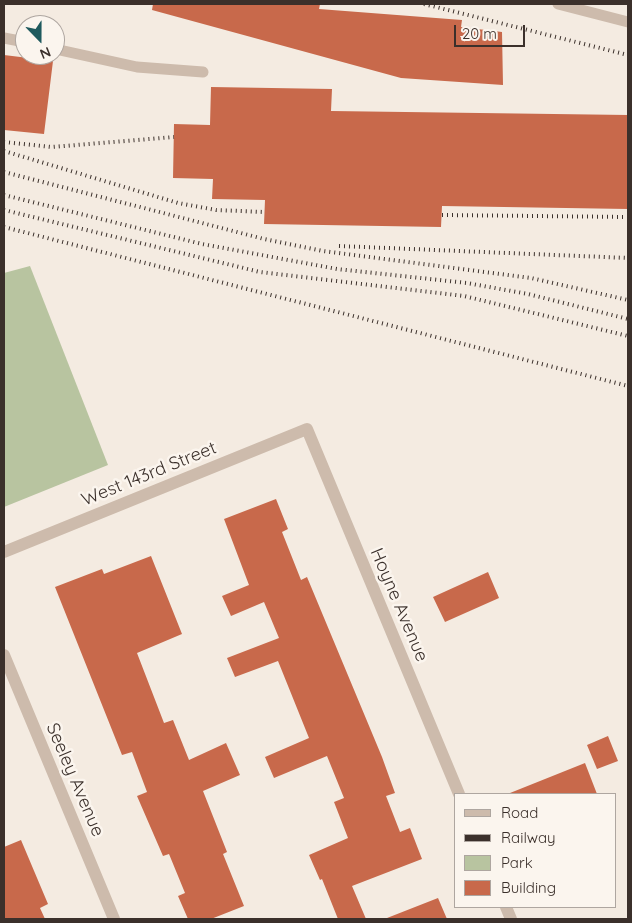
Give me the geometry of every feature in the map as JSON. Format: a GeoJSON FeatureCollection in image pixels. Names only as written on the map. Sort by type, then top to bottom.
{"type":"FeatureCollection","features":[{"type":"Feature","properties":{"kind":"street","name":"West 143rd Street"},"geometry":{"type":"LineString","coordinates":[[4,552],[307,429]]}},
{"type":"Feature","properties":{"kind":"street","name":"Hoyne Avenue"},"geometry":{"type":"LineString","coordinates":[[307,429],[459,793]]}},
{"type":"Feature","properties":{"kind":"street","name":"Seeley Avenue"},"geometry":{"type":"LineString","coordinates":[[4,655],[114,919]]}},
{"type":"Feature","properties":{"kind":"lane"},"geometry":{"type":"LineString","coordinates":[[558,4],[628,22]]}},
{"type":"Feature","properties":{"kind":"lane"},"geometry":{"type":"LineString","coordinates":[[65,51],[137,67],[203,72]]}},
{"type":"Feature","properties":{"kind":"green space"},"geometry":{"type":"Polygon","coordinates":[[[30,266],[108,465],[4,507],[4,273],[30,266]]]}},
{"type":"Feature","properties":{"kind":"building"},"geometry":{"type":"Polygon","coordinates":[[[153,4],[320,4],[319,9],[462,20],[461,27],[502,32],[503,85],[401,78],[152,10],[153,4]]]}},
{"type":"Feature","properties":{"kind":"building"},"geometry":{"type":"Polygon","coordinates":[[[4,55],[15,56],[15,65],[53,65],[44,134],[4,130],[4,55]]]}},
{"type":"Feature","properties":{"kind":"building"},"geometry":{"type":"Polygon","coordinates":[[[211,87],[332,89],[331,111],[628,115],[628,209],[442,206],[441,227],[264,224],[265,200],[212,199],[213,179],[173,178],[174,124],[210,125],[211,87]]]}},
{"type":"Feature","properties":{"kind":"building"},"geometry":{"type":"Polygon","coordinates":[[[276,499],[288,529],[282,532],[301,580],[307,577],[382,757],[395,793],[386,796],[400,832],[410,828],[422,859],[352,886],[366,919],[338,919],[322,879],[320,880],[309,855],[348,838],[334,802],[344,798],[327,756],[274,778],[265,757],[309,738],[278,661],[235,677],[227,658],[279,638],[264,602],[231,616],[222,596],[249,585],[224,519],[276,499]]]}},
{"type":"Feature","properties":{"kind":"building"},"geometry":{"type":"Polygon","coordinates":[[[151,556],[182,634],[137,653],[164,723],[173,720],[189,760],[226,743],[240,775],[203,791],[227,852],[223,854],[244,906],[211,919],[188,919],[178,896],[185,893],[169,854],[163,856],[137,796],[147,792],[132,752],[122,755],[55,587],[102,569],[104,574],[151,556]]]}},
{"type":"Feature","properties":{"kind":"building"},"geometry":{"type":"Polygon","coordinates":[[[488,572],[499,598],[445,622],[433,597],[488,572]]]}},
{"type":"Feature","properties":{"kind":"building"},"geometry":{"type":"Polygon","coordinates":[[[608,736],[618,761],[597,769],[587,745],[608,736]]]}},
{"type":"Feature","properties":{"kind":"building"},"geometry":{"type":"Polygon","coordinates":[[[585,763],[597,793],[510,793],[585,763]]]}},
{"type":"Feature","properties":{"kind":"building"},"geometry":{"type":"Polygon","coordinates":[[[21,840],[48,904],[40,908],[45,919],[4,919],[4,847],[21,840]]]}},
{"type":"Feature","properties":{"kind":"building"},"geometry":{"type":"Polygon","coordinates":[[[438,898],[447,919],[387,919],[387,918],[438,898]]]}},
{"type":"Feature","properties":{"kind":"railway"},"geometry":{"type":"LineString","coordinates":[[424,4],[628,55]]}},
{"type":"Feature","properties":{"kind":"railway"},"geometry":{"type":"LineString","coordinates":[[4,142],[52,147],[174,137]]}},
{"type":"Feature","properties":{"kind":"railway"},"geometry":{"type":"LineString","coordinates":[[4,151],[178,203],[216,210],[264,212]]}},
{"type":"Feature","properties":{"kind":"railway"},"geometry":{"type":"LineString","coordinates":[[4,172],[264,239],[323,251],[531,278],[628,300]]}},
{"type":"Feature","properties":{"kind":"railway"},"geometry":{"type":"LineString","coordinates":[[4,195],[202,244],[337,269],[467,283],[528,294],[628,319]]}},
{"type":"Feature","properties":{"kind":"railway"},"geometry":{"type":"LineString","coordinates":[[4,210],[260,272],[464,296],[628,336]]}},
{"type":"Feature","properties":{"kind":"railway"},"geometry":{"type":"LineString","coordinates":[[442,215],[628,217]]}},
{"type":"Feature","properties":{"kind":"railway"},"geometry":{"type":"LineString","coordinates":[[4,227],[628,386]]}},
{"type":"Feature","properties":{"kind":"railway"},"geometry":{"type":"LineString","coordinates":[[339,246],[628,258]]}}]}
